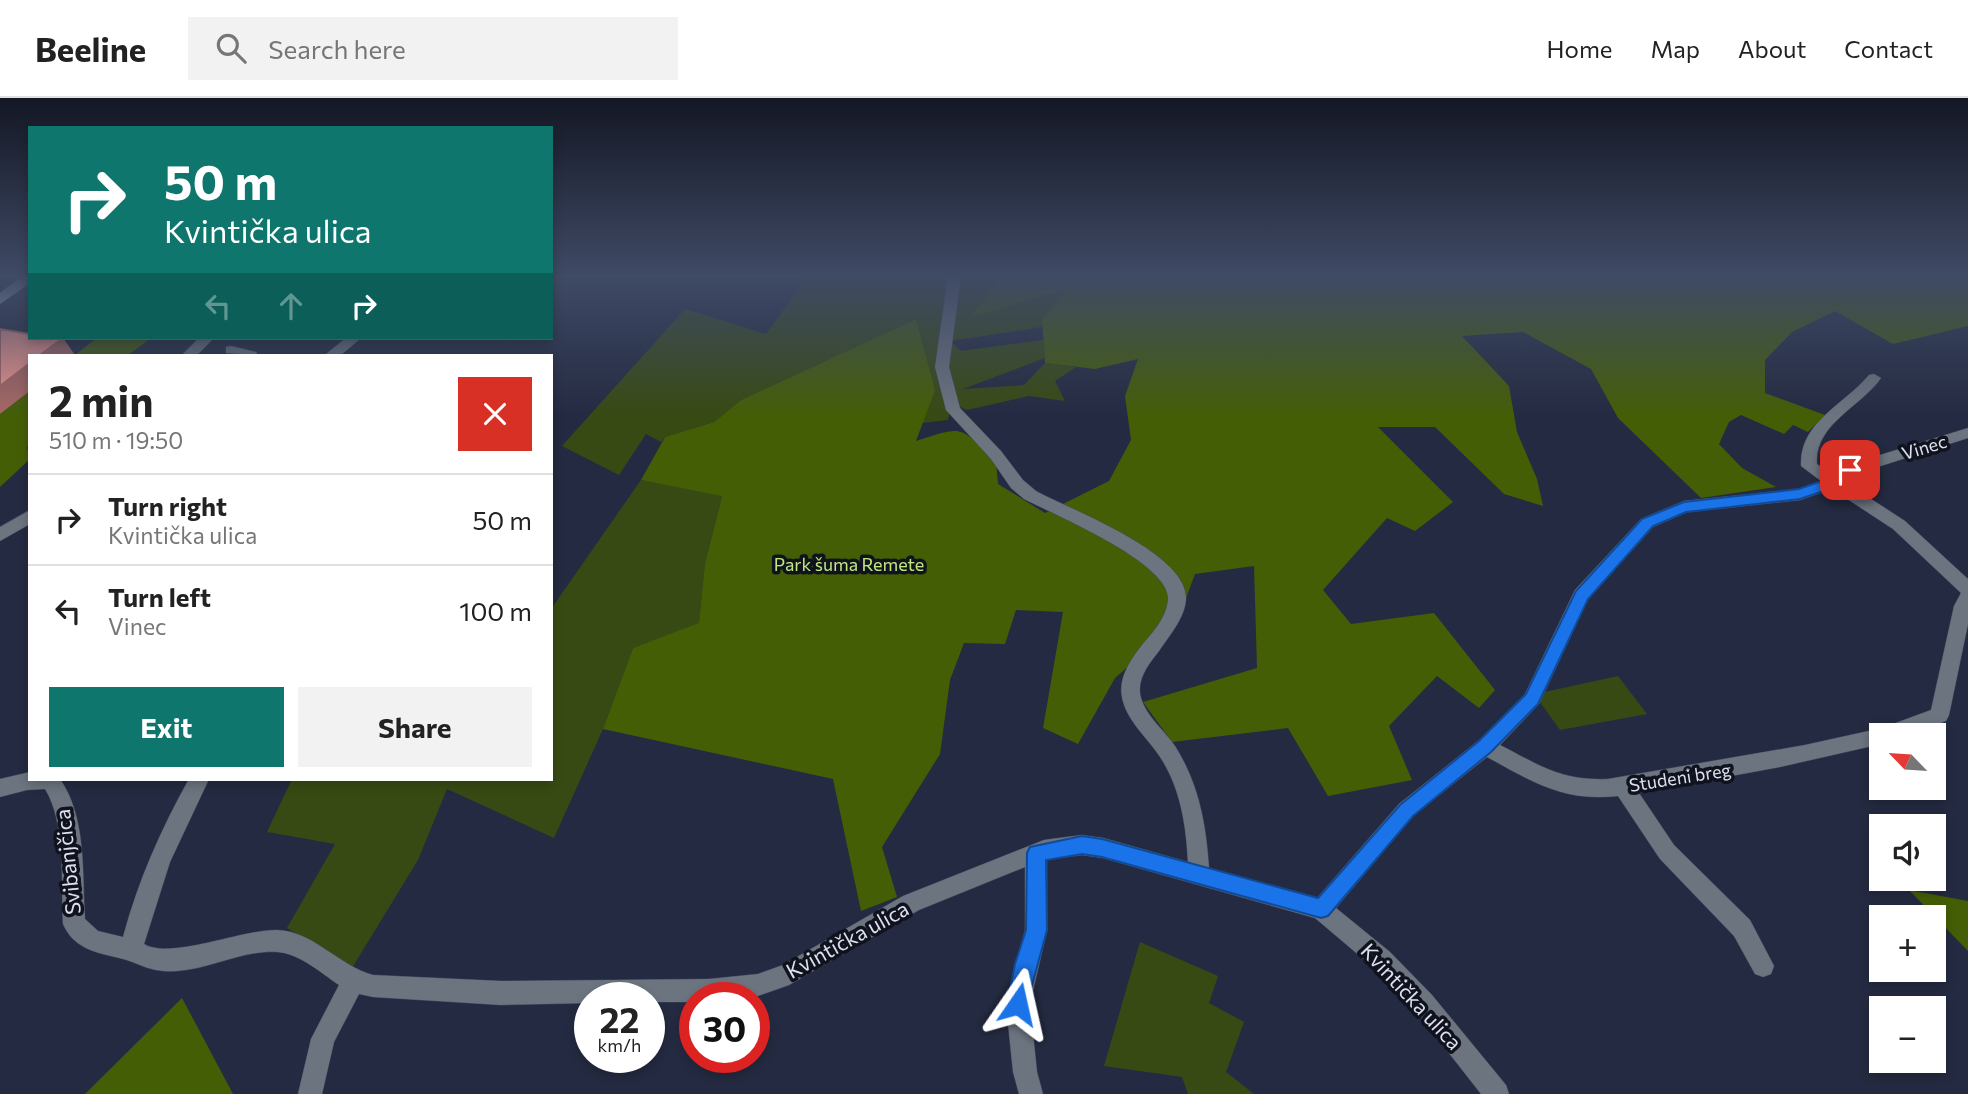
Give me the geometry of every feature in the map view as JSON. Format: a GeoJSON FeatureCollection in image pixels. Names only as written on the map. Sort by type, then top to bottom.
{"type":"FeatureCollection","features":[{"type":"Feature","properties":{"kind":"street"},"geometry":{"type":"LineString","coordinates":[[948,322],[942,367],[956,416],[996,455],[1017,484],[1030,495],[1144,554],[1174,582],[1177,599],[1175,609],[1167,626],[1131,680],[1130,694],[1135,708],[1170,755],[1193,804],[1199,876]]}},
{"type":"Feature","properties":{"kind":"street"},"geometry":{"type":"LineString","coordinates":[[190,354],[205,340]]}},
{"type":"Feature","properties":{"kind":"street"},"geometry":{"type":"LineString","coordinates":[[333,354],[351,340]]}},
{"type":"Feature","properties":{"kind":"street"},"geometry":{"type":"LineString","coordinates":[[231,350],[247,354]]}},
{"type":"Feature","properties":{"kind":"street"},"geometry":{"type":"LineString","coordinates":[[1874,378],[1866,390],[1843,407],[1811,439],[1807,456],[1809,466],[1899,525],[1968,589]]}},
{"type":"Feature","properties":{"kind":"street","name":"Vinec"},"geometry":{"type":"LineString","coordinates":[[1321,909],[1406,810],[1485,747],[1532,699],[1581,595],[1647,523],[1684,507],[1800,494],[1835,482],[1850,470],[1968,433]]}},
{"type":"Feature","properties":{"kind":"street"},"geometry":{"type":"LineString","coordinates":[[0,535],[28,517]]}},
{"type":"Feature","properties":{"kind":"street","name":"Studeni breg"},"geometry":{"type":"LineString","coordinates":[[1918,723],[1939,715],[1963,606],[1968,596]]}},
{"type":"Feature","properties":{"kind":"street","name":"Studeni breg"},"geometry":{"type":"LineString","coordinates":[[1485,747],[1565,786],[1586,788],[1623,787],[1789,759],[1869,740]]}},
{"type":"Feature","properties":{"kind":"street","name":"Svibanjčica"},"geometry":{"type":"LineString","coordinates":[[0,788],[28,781]]}},
{"type":"Feature","properties":{"kind":"street","name":"Svibanjčica"},"geometry":{"type":"LineString","coordinates":[[51,781],[58,789],[70,846],[74,924],[92,941],[131,949]]}},
{"type":"Feature","properties":{"kind":"street"},"geometry":{"type":"LineString","coordinates":[[131,949],[143,900],[169,838],[198,781]]}},
{"type":"Feature","properties":{"kind":"street"},"geometry":{"type":"LineString","coordinates":[[1623,787],[1667,852],[1742,928],[1763,966]]}},
{"type":"Feature","properties":{"kind":"street","name":"Kvintička ulica"},"geometry":{"type":"LineString","coordinates":[[131,949],[148,959],[179,960],[250,942],[279,941],[307,951],[353,981],[373,986],[501,993],[638,992],[758,985],[789,974],[833,951],[911,903],[1037,853],[1069,846],[1092,846],[1321,909],[1343,924],[1424,1003],[1497,1094]]}},
{"type":"Feature","properties":{"kind":"street"},"geometry":{"type":"LineString","coordinates":[[1031,1094],[1025,1072],[1018,1004],[1026,964],[1037,930],[1037,853]]}},
{"type":"Feature","properties":{"kind":"street"},"geometry":{"type":"LineString","coordinates":[[310,1094],[323,1040],[353,981]]}},
{"type":"Feature","properties":{"kind":"green space"},"geometry":{"type":"Polygon","coordinates":[[[673,322],[729,322],[766,334],[774,322],[908,322],[741,400],[714,422],[665,437],[661,442],[646,434],[619,475],[562,446],[673,322]]]}},
{"type":"Feature","properties":{"kind":"green space","name":"Park šuma Remete"},"geometry":{"type":"Polygon","coordinates":[[[908,322],[917,322],[935,390],[916,441],[944,432],[953,431],[967,435],[996,461],[998,484],[1045,513],[1109,481],[1131,440],[1125,396],[1138,359],[1095,369],[1045,363],[1042,322],[1811,322],[1792,332],[1765,360],[1765,393],[1825,415],[1808,432],[1793,425],[1784,434],[1741,415],[1729,422],[1719,444],[1742,468],[1776,487],[1701,498],[1618,418],[1591,369],[1523,332],[1462,336],[1509,386],[1517,432],[1537,479],[1543,506],[1504,494],[1435,427],[1378,427],[1453,502],[1415,531],[1387,518],[1323,590],[1351,624],[1434,613],[1495,690],[1479,708],[1437,676],[1389,726],[1412,780],[1328,796],[1288,728],[1172,742],[1143,702],[1257,668],[1254,566],[1195,574],[1176,625],[1115,678],[1078,744],[1043,728],[1063,612],[1016,610],[1005,644],[964,643],[950,680],[940,754],[882,847],[897,897],[861,911],[833,779],[603,729],[633,648],[699,623],[705,563],[722,496],[641,480],[665,437],[714,422],[741,400],[908,322]]]}},
{"type":"Feature","properties":{"kind":"green space"},"geometry":{"type":"Polygon","coordinates":[[[917,322],[1042,322],[1042,327],[950,341],[961,351],[1043,340],[1045,358],[963,389],[1024,385],[1045,363],[1076,367],[1055,381],[1065,401],[1029,396],[967,410],[952,403],[948,420],[922,423],[934,390],[917,322]]]}},
{"type":"Feature","properties":{"kind":"green space","name":"Park šuma Remete"},"geometry":{"type":"Polygon","coordinates":[[[1855,322],[1968,322],[1968,326],[1893,344],[1855,322]]]}},
{"type":"Feature","properties":{"kind":"green space"},"geometry":{"type":"Polygon","coordinates":[[[94,340],[148,340],[129,354],[76,354],[94,340]]]}},
{"type":"Feature","properties":{"kind":"green space"},"geometry":{"type":"Polygon","coordinates":[[[28,393],[28,461],[0,487],[0,414],[28,393]]]}},
{"type":"Feature","properties":{"kind":"green space"},"geometry":{"type":"Polygon","coordinates":[[[641,480],[722,495],[705,563],[699,624],[633,648],[603,729],[554,838],[447,789],[418,860],[352,968],[287,928],[335,844],[267,832],[291,781],[553,781],[553,606],[641,480]]]}},
{"type":"Feature","properties":{"kind":"green space"},"geometry":{"type":"Polygon","coordinates":[[[1618,676],[1647,714],[1560,730],[1537,698],[1540,693],[1618,676]]]}},
{"type":"Feature","properties":{"kind":"green space"},"geometry":{"type":"Polygon","coordinates":[[[1910,891],[1968,901],[1968,951],[1946,928],[1946,905],[1924,905],[1910,891]]]}},
{"type":"Feature","properties":{"kind":"green space"},"geometry":{"type":"Polygon","coordinates":[[[1140,942],[1218,976],[1209,1003],[1244,1022],[1226,1072],[1254,1094],[1188,1094],[1182,1077],[1104,1066],[1140,942]]]}},
{"type":"Feature","properties":{"kind":"green space"},"geometry":{"type":"Polygon","coordinates":[[[182,998],[233,1094],[85,1094],[182,998]]]}},
{"type":"Feature","properties":{"kind":"building"},"geometry":{"type":"Polygon","coordinates":[[[0,329],[28,334],[28,340],[60,340],[41,354],[28,354],[28,365],[0,386],[0,329]]]}},
{"type":"Feature","properties":{"kind":"route"},"geometry":{"type":"LineString","coordinates":[[1018,1004],[1026,964],[1037,930],[1037,853],[1082,845],[1102,848],[1321,909],[1406,810],[1485,747],[1532,699],[1581,595],[1647,523],[1684,507],[1800,494],[1835,482],[1850,470]]}}]}
